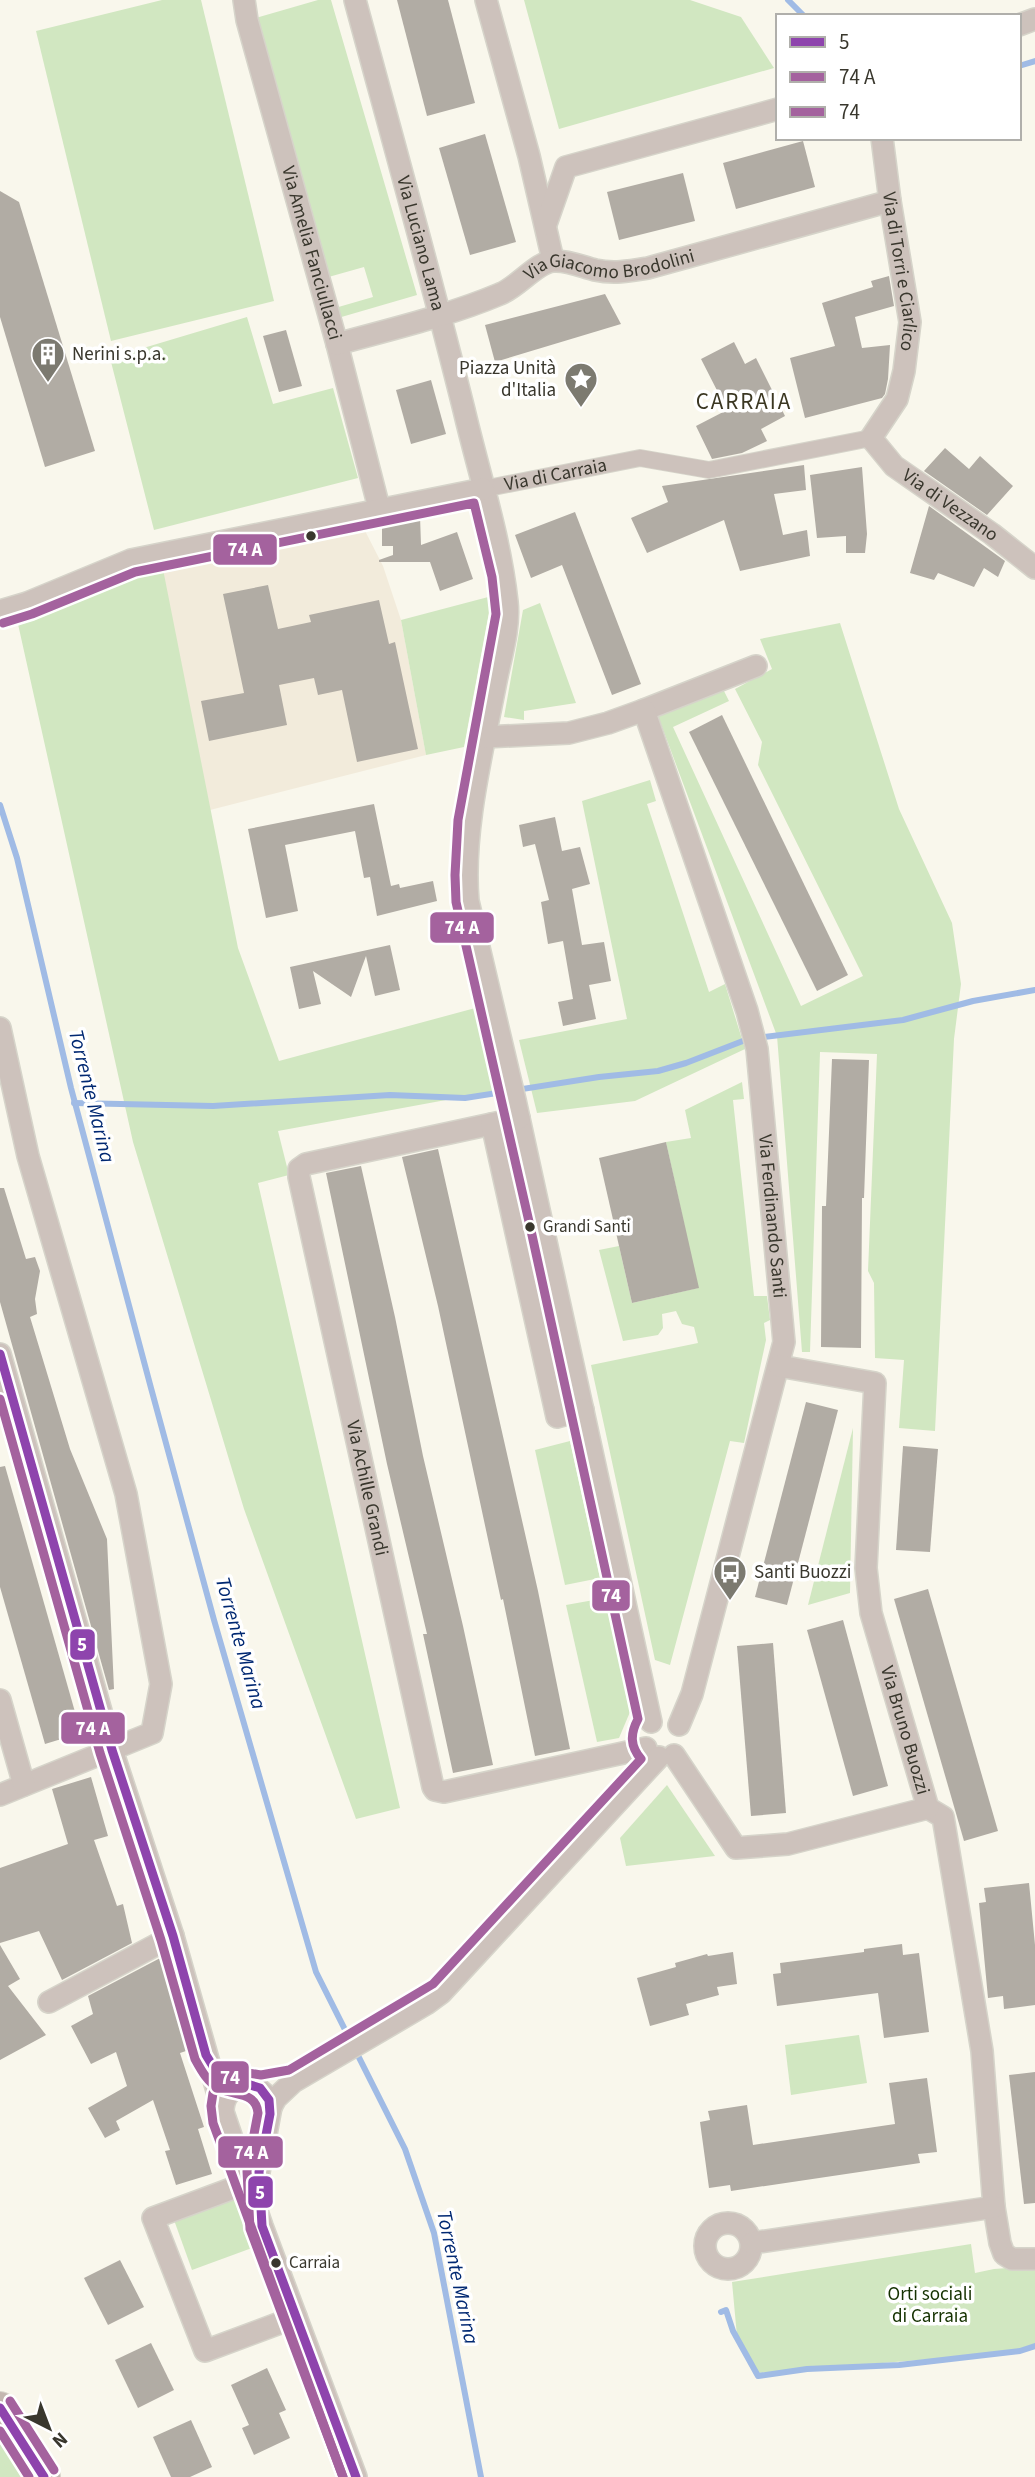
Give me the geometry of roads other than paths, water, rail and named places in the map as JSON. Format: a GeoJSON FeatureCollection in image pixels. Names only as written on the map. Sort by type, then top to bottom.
{"type":"FeatureCollection","features":[{"type":"Feature","properties":{"kind":"main road"},"geometry":{"type":"LineString","coordinates":[[0,2408],[44,2477]]}},
{"type":"Feature","properties":{"kind":"street","name":"Via Amelia Fanciullacci"},"geometry":{"type":"LineString","coordinates":[[244,0],[247,20],[337,344],[379,508]]}},
{"type":"Feature","properties":{"kind":"street","name":"Via Luciano Lama"},"geometry":{"type":"LineString","coordinates":[[355,0],[440,316],[483,489]]}},
{"type":"Feature","properties":{"kind":"street"},"geometry":{"type":"LineString","coordinates":[[486,0],[547,224],[553,261]]}},
{"type":"Feature","properties":{"kind":"street"},"geometry":{"type":"LineString","coordinates":[[529,156],[550,165],[566,167],[776,110]]}},
{"type":"Feature","properties":{"kind":"street","name":"Via di Torri e Ciarlico"},"geometry":{"type":"LineString","coordinates":[[871,438],[897,399],[904,371],[910,322],[882,140]]}},
{"type":"Feature","properties":{"kind":"street"},"geometry":{"type":"LineString","coordinates":[[547,224],[566,167]]}},
{"type":"Feature","properties":{"kind":"street","name":"Via Giacomo Brodolini"},"geometry":{"type":"LineString","coordinates":[[337,344],[440,316],[509,290],[541,264],[553,261],[623,273],[890,201]]}},
{"type":"Feature","properties":{"kind":"street","name":"Via di Carraia"},"geometry":{"type":"LineString","coordinates":[[3,611],[131,560],[379,508],[640,458],[709,470],[871,438]]}},
{"type":"Feature","properties":{"kind":"street","name":"Via di Vezzano"},"geometry":{"type":"LineString","coordinates":[[871,438],[894,466],[982,526],[1035,568]]}},
{"type":"Feature","properties":{"kind":"street"},"geometry":{"type":"LineString","coordinates":[[483,489],[497,539],[508,604],[507,627],[467,846],[468,901],[517,1109],[651,1722]]}},
{"type":"Feature","properties":{"kind":"street"},"geometry":{"type":"LineString","coordinates":[[485,737],[569,733],[608,723],[756,666]]}},
{"type":"Feature","properties":{"kind":"street","name":"Via Ferdinando Santi"},"geometry":{"type":"LineString","coordinates":[[644,710],[747,1011],[757,1049],[784,1342],[692,1694],[679,1725],[682,1745],[660,1753]]}},
{"type":"Feature","properties":{"kind":"street"},"geometry":{"type":"LineString","coordinates":[[0,1028],[28,1156],[126,1494],[161,1684],[152,1733],[0,1795]]}},
{"type":"Feature","properties":{"kind":"street","name":"Via Achille Grandi"},"geometry":{"type":"LineString","coordinates":[[517,1109],[492,1124],[306,1164],[298,1173],[430,1782],[435,1790],[444,1791],[660,1753]]}},
{"type":"Feature","properties":{"kind":"street"},"geometry":{"type":"LineString","coordinates":[[492,1124],[557,1417],[583,1410]]}},
{"type":"Feature","properties":{"kind":"street"},"geometry":{"type":"LineString","coordinates":[[0,1354],[112,1750],[173,1936],[224,2116],[356,2477]]}},
{"type":"Feature","properties":{"kind":"street","name":"Via Bruno Buozzi"},"geometry":{"type":"LineString","coordinates":[[779,1366],[875,1383],[866,1568],[871,1613],[928,1808],[943,1817],[982,2051],[994,2207],[1004,2254],[1012,2259],[1035,2259]]}},
{"type":"Feature","properties":{"kind":"street"},"geometry":{"type":"LineString","coordinates":[[0,1700],[24,1785]]}},
{"type":"Feature","properties":{"kind":"street"},"geometry":{"type":"LineString","coordinates":[[679,1725],[663,1718],[651,1722],[645,1731],[736,1849],[788,1844],[928,1808]]}},
{"type":"Feature","properties":{"kind":"street"},"geometry":{"type":"LineString","coordinates":[[295,2082],[236,2087],[225,2097],[224,2116],[235,2130],[249,2133],[262,2127],[276,2098],[295,2082],[426,2004],[458,1977],[660,1753]]}},
{"type":"Feature","properties":{"kind":"street"},"geometry":{"type":"LineString","coordinates":[[48,2002],[173,1936]]}},
{"type":"Feature","properties":{"kind":"street"},"geometry":{"type":"LineString","coordinates":[[206,2055],[219,2073],[252,2087],[269,2100],[271,2111],[259,2172],[262,2226]]}},
{"type":"Feature","properties":{"kind":"street"},"geometry":{"type":"LineString","coordinates":[[247,2183],[153,2218],[205,2351],[296,2317]]}},
{"type":"Feature","properties":{"kind":"street"},"geometry":{"type":"LineString","coordinates":[[752,2243],[994,2207]]}},
{"type":"Feature","properties":{"kind":"waterway"},"geometry":{"type":"LineString","coordinates":[[788,0],[802,14]]}},
{"type":"Feature","properties":{"kind":"waterway"},"geometry":{"type":"LineString","coordinates":[[1021,65],[1035,61]]}},
{"type":"Feature","properties":{"kind":"waterway","name":"Torrente Marina"},"geometry":{"type":"LineString","coordinates":[[0,805],[17,858],[71,1088],[151,1388],[214,1620],[316,1972],[405,2149],[434,2233],[481,2477]]}},
{"type":"Feature","properties":{"kind":"waterway"},"geometry":{"type":"LineString","coordinates":[[74,1103],[213,1106],[390,1095],[465,1098],[599,1077],[658,1071],[748,1039],[903,1020],[973,1001],[1035,990]]}},
{"type":"Feature","properties":{"kind":"waterway"},"geometry":{"type":"LineString","coordinates":[[721,2312],[726,2310],[733,2331],[758,2376],[807,2369],[899,2365],[1020,2351],[1035,2346]]}},
{"type":"Feature","properties":{"kind":"place","name":"Nerini s.p.a."},"geometry":{"type":"Point","coordinates":[48,384]}},
{"type":"Feature","properties":{"kind":"place","name":"Piazza Unità d'Italia"},"geometry":{"type":"Point","coordinates":[581,409]}},
{"type":"Feature","properties":{"kind":"place","name":"Grandi Santi"},"geometry":{"type":"Point","coordinates":[530,1227]}},
{"type":"Feature","properties":{"kind":"place","name":"Santi Buozzi"},"geometry":{"type":"Point","coordinates":[730,1602]}},
{"type":"Feature","properties":{"kind":"place","name":"Carraia"},"geometry":{"type":"Point","coordinates":[276,2263]}},
{"type":"Feature","properties":{"kind":"district","name":"CARRAIA"},"geometry":{"type":"Point","coordinates":[744,401]}},
{"type":"Feature","properties":{"kind":"park label","name":"Orti sociali di Carraia"},"geometry":{"type":"Point","coordinates":[930,2305]}}]}
